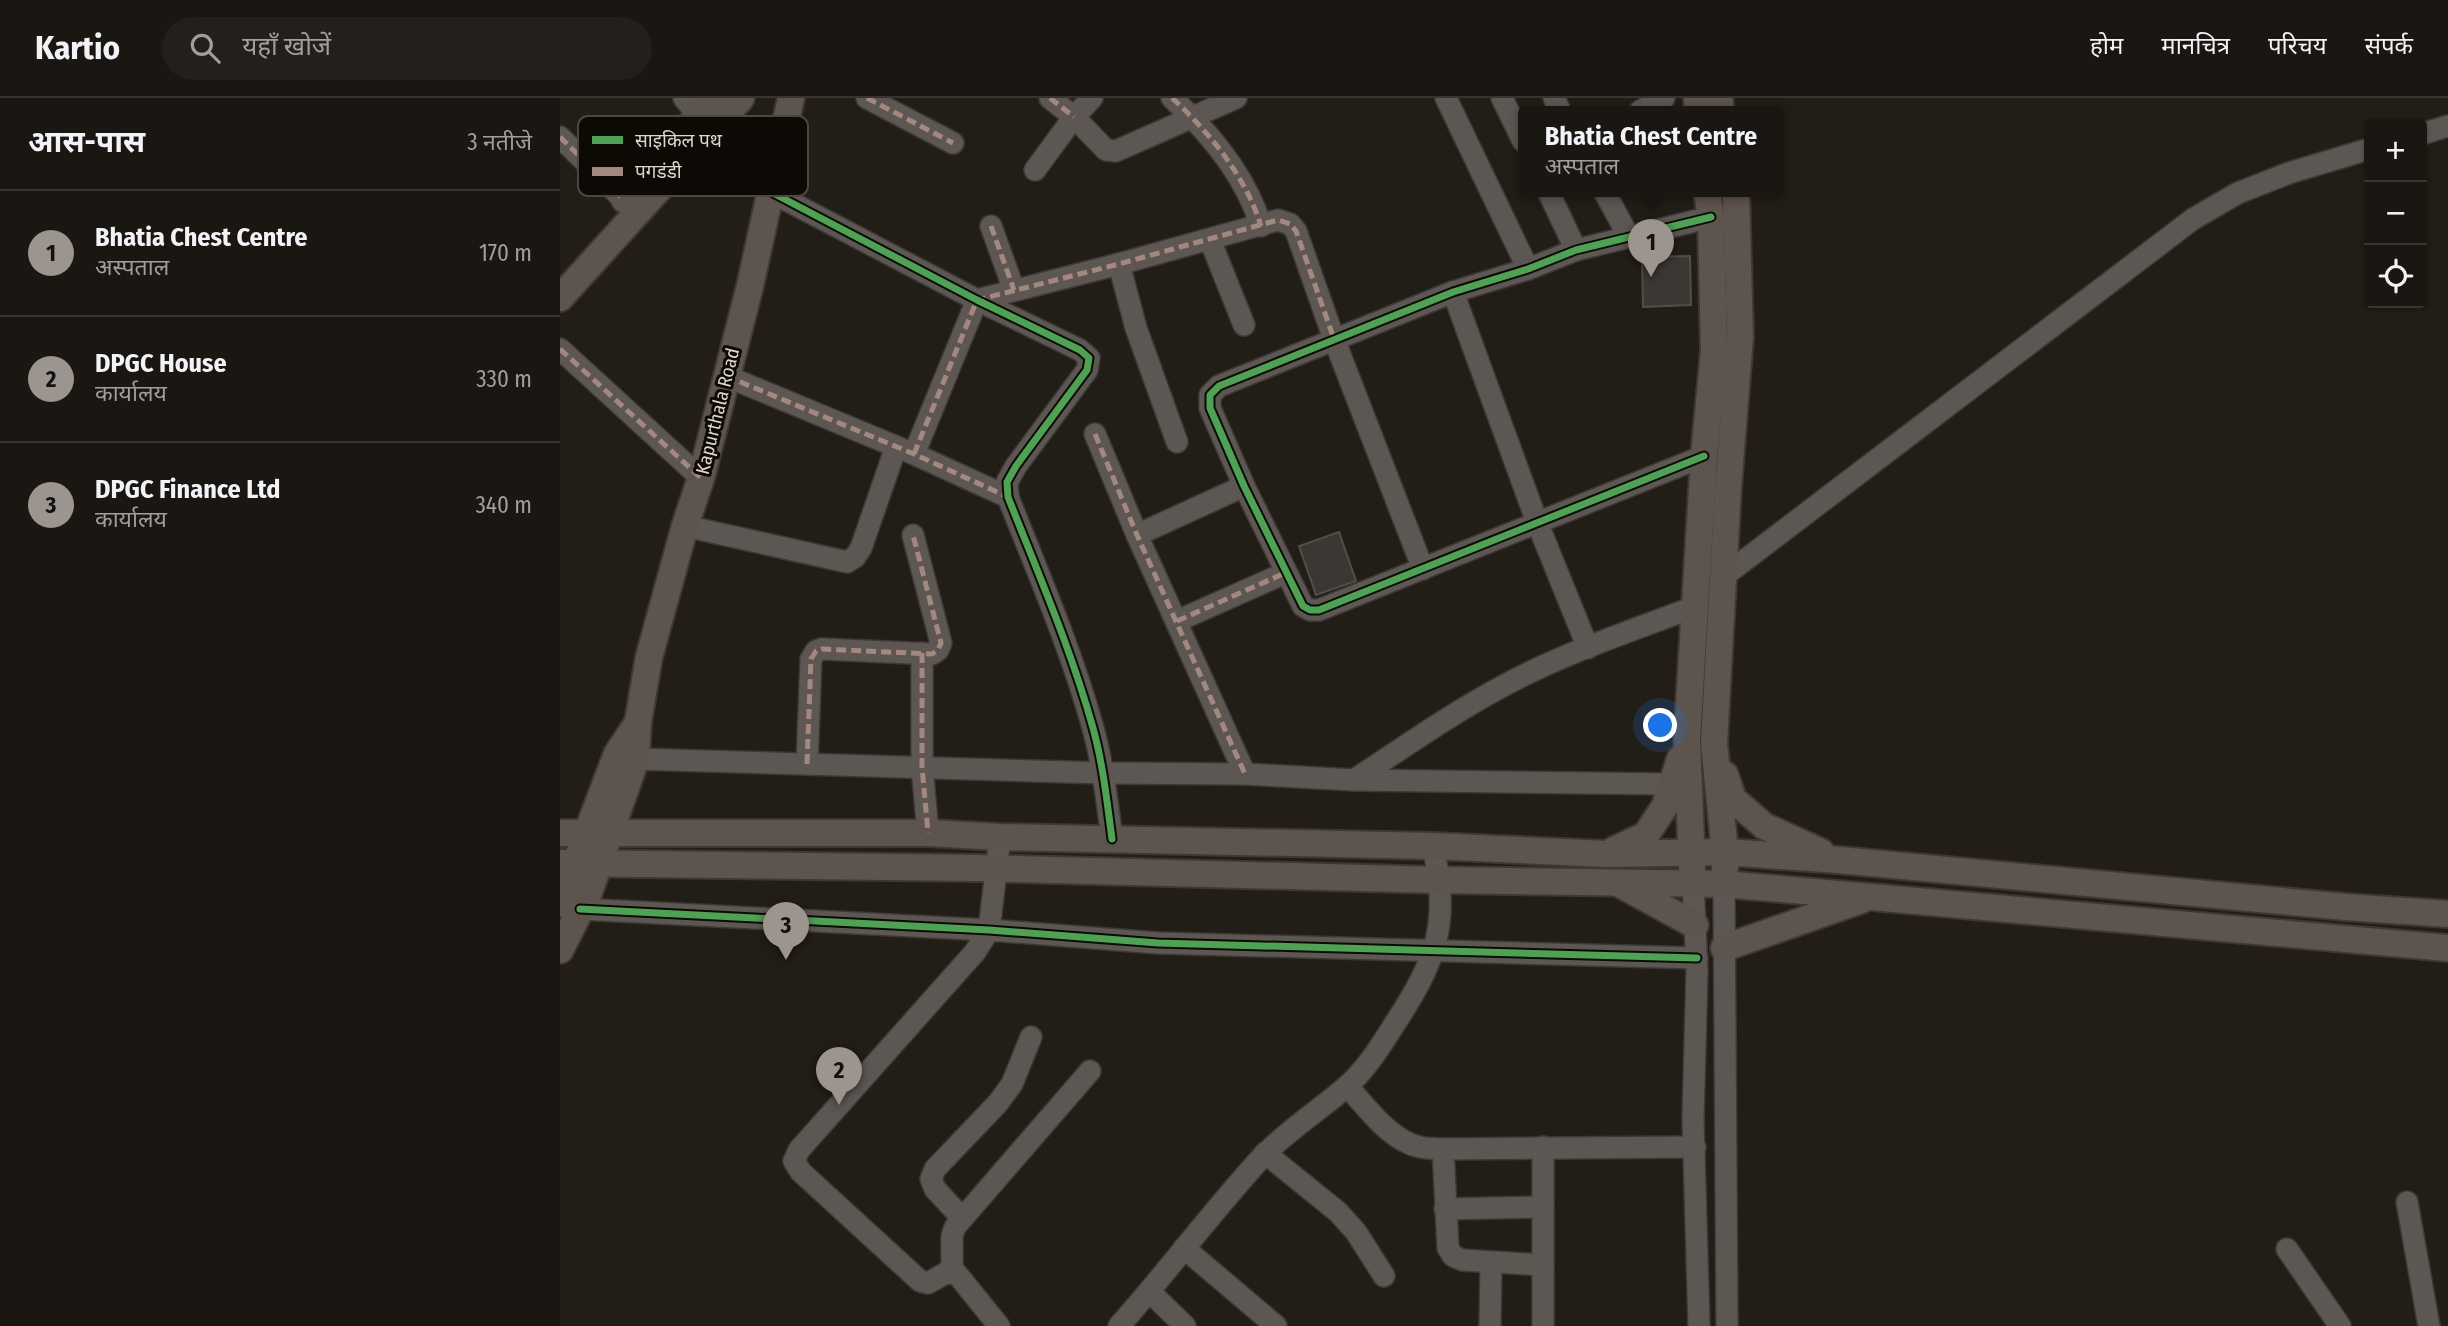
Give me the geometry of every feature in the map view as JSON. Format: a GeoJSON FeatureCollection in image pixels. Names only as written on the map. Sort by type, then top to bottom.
{"type":"FeatureCollection","features":[{"type":"Feature","properties":{"kind":"main road"},"geometry":{"type":"LineString","coordinates":[[725,116],[741,98]]}},
{"type":"Feature","properties":{"kind":"main road","name":"Kapurthala Road"},"geometry":{"type":"LineString","coordinates":[[787,116],[791,98]]}},
{"type":"Feature","properties":{"kind":"main road"},"geometry":{"type":"LineString","coordinates":[[560,275],[627,196]]}},
{"type":"Feature","properties":{"kind":"main road"},"geometry":{"type":"LineString","coordinates":[[560,298],[652,196]]}},
{"type":"Feature","properties":{"kind":"main road","name":"Kapurthala Road"},"geometry":{"type":"LineString","coordinates":[[599,834],[636,759],[638,722],[649,657],[701,478],[770,196]]}},
{"type":"Feature","properties":{"kind":"main road"},"geometry":{"type":"LineString","coordinates":[[1724,884],[1725,852],[1714,743],[1728,488],[1740,337],[1736,197]]}},
{"type":"Feature","properties":{"kind":"main road"},"geometry":{"type":"LineString","coordinates":[[1693,883],[1687,739],[1704,456],[1714,351],[1709,204]]}},
{"type":"Feature","properties":{"kind":"main road"},"geometry":{"type":"LineString","coordinates":[[560,950],[579,863],[599,834],[617,754],[638,722]]}},
{"type":"Feature","properties":{"kind":"main road"},"geometry":{"type":"LineString","coordinates":[[1606,854],[1646,835],[1665,806],[1687,739]]}},
{"type":"Feature","properties":{"kind":"main road"},"geometry":{"type":"LineString","coordinates":[[1714,743],[1733,799],[1764,826],[1839,860]]}},
{"type":"Feature","properties":{"kind":"main road"},"geometry":{"type":"LineString","coordinates":[[560,833],[928,833],[1000,837],[1433,846],[1606,854],[1725,852],[2448,914]]}},
{"type":"Feature","properties":{"kind":"main road"},"geometry":{"type":"LineString","coordinates":[[579,863],[1724,884],[2448,948]]}},
{"type":"Feature","properties":{"kind":"main road"},"geometry":{"type":"LineString","coordinates":[[1616,881],[1695,925]]}},
{"type":"Feature","properties":{"kind":"main road"},"geometry":{"type":"LineString","coordinates":[[1724,948],[1869,897]]}},
{"type":"Feature","properties":{"kind":"street"},"geometry":{"type":"LineString","coordinates":[[867,98],[953,143]]}},
{"type":"Feature","properties":{"kind":"street"},"geometry":{"type":"LineString","coordinates":[[1050,98],[1074,117],[1106,150],[1116,151],[1236,98]]}},
{"type":"Feature","properties":{"kind":"street"},"geometry":{"type":"LineString","coordinates":[[1035,170],[1074,117],[1092,98]]}},
{"type":"Feature","properties":{"kind":"street"},"geometry":{"type":"LineString","coordinates":[[1172,98],[1192,117],[1240,179],[1255,206],[1261,226]]}},
{"type":"Feature","properties":{"kind":"street"},"geometry":{"type":"LineString","coordinates":[[1446,98],[1528,269]]}},
{"type":"Feature","properties":{"kind":"street"},"geometry":{"type":"LineString","coordinates":[[1502,98],[1518,131]]}},
{"type":"Feature","properties":{"kind":"street"},"geometry":{"type":"LineString","coordinates":[[2427,132],[2448,126]]}},
{"type":"Feature","properties":{"kind":"street"},"geometry":{"type":"LineString","coordinates":[[560,137],[578,155]]}},
{"type":"Feature","properties":{"kind":"street"},"geometry":{"type":"LineString","coordinates":[[1724,576],[2193,219],[2238,193],[2289,173],[2364,150]]}},
{"type":"Feature","properties":{"kind":"street"},"geometry":{"type":"LineString","coordinates":[[620,196],[624,200]]}},
{"type":"Feature","properties":{"kind":"street"},"geometry":{"type":"LineString","coordinates":[[779,196],[977,300],[1080,350],[1089,358],[1087,370],[1007,482],[1008,496],[1076,671],[1094,730],[1112,839]]}},
{"type":"Feature","properties":{"kind":"street"},"geometry":{"type":"LineString","coordinates":[[1551,197],[1576,250]]}},
{"type":"Feature","properties":{"kind":"street"},"geometry":{"type":"LineString","coordinates":[[1607,197],[1629,237]]}},
{"type":"Feature","properties":{"kind":"street"},"geometry":{"type":"LineString","coordinates":[[1704,456],[1319,610],[1310,610],[1303,606],[1285,573],[1244,486],[1210,408],[1210,395],[1219,386],[1453,292],[1528,269],[1576,250],[1629,237],[1709,204]]}},
{"type":"Feature","properties":{"kind":"street"},"geometry":{"type":"LineString","coordinates":[[685,526],[850,561],[861,548],[977,300],[1278,220],[1290,224],[1296,231],[1423,569]]}},
{"type":"Feature","properties":{"kind":"street"},"geometry":{"type":"LineString","coordinates":[[991,226],[1014,290]]}},
{"type":"Feature","properties":{"kind":"street"},"geometry":{"type":"LineString","coordinates":[[1210,240],[1244,325]]}},
{"type":"Feature","properties":{"kind":"street"},"geometry":{"type":"LineString","coordinates":[[1119,264],[1136,328],[1177,442]]}},
{"type":"Feature","properties":{"kind":"street"},"geometry":{"type":"LineString","coordinates":[[1453,292],[1537,522],[1588,648]]}},
{"type":"Feature","properties":{"kind":"street"},"geometry":{"type":"LineString","coordinates":[[560,349],[701,478]]}},
{"type":"Feature","properties":{"kind":"street"},"geometry":{"type":"LineString","coordinates":[[726,376],[1008,496]]}},
{"type":"Feature","properties":{"kind":"street"},"geometry":{"type":"LineString","coordinates":[[1095,434],[1137,535],[1245,774]]}},
{"type":"Feature","properties":{"kind":"street"},"geometry":{"type":"LineString","coordinates":[[1137,535],[1244,486]]}},
{"type":"Feature","properties":{"kind":"street"},"geometry":{"type":"LineString","coordinates":[[807,764],[813,653],[822,649],[933,654],[938,650],[940,643],[913,536]]}},
{"type":"Feature","properties":{"kind":"street"},"geometry":{"type":"LineString","coordinates":[[1177,621],[1285,573]]}},
{"type":"Feature","properties":{"kind":"street"},"geometry":{"type":"LineString","coordinates":[[1354,780],[1506,684],[1588,648],[1694,607]]}},
{"type":"Feature","properties":{"kind":"street"},"geometry":{"type":"LineString","coordinates":[[922,653],[922,767],[928,833]]}},
{"type":"Feature","properties":{"kind":"street"},"geometry":{"type":"LineString","coordinates":[[636,759],[1103,773],[1245,774],[1354,780],[1672,784]]}},
{"type":"Feature","properties":{"kind":"street"},"geometry":{"type":"LineString","coordinates":[[999,1326],[962,1279],[952,1272],[928,1283],[920,1281],[794,1161],[799,1150],[975,952],[989,930],[1000,837]]}},
{"type":"Feature","properties":{"kind":"street"},"geometry":{"type":"LineString","coordinates":[[1119,1326],[1265,1153],[1347,1086],[1386,1038],[1421,984],[1434,952],[1439,925],[1440,880],[1433,846]]}},
{"type":"Feature","properties":{"kind":"street"},"geometry":{"type":"LineString","coordinates":[[1693,883],[1697,958],[1693,1119],[1699,1326]]}},
{"type":"Feature","properties":{"kind":"street"},"geometry":{"type":"LineString","coordinates":[[1724,884],[1727,1326]]}},
{"type":"Feature","properties":{"kind":"street"},"geometry":{"type":"LineString","coordinates":[[570,906],[989,930],[1158,943],[1697,958]]}},
{"type":"Feature","properties":{"kind":"street"},"geometry":{"type":"LineString","coordinates":[[962,1218],[934,1189],[931,1179],[935,1169],[998,1103],[1012,1084],[1031,1037]]}},
{"type":"Feature","properties":{"kind":"street"},"geometry":{"type":"LineString","coordinates":[[952,1272],[952,1236],[962,1218],[1090,1071]]}},
{"type":"Feature","properties":{"kind":"street"},"geometry":{"type":"LineString","coordinates":[[1347,1086],[1381,1123],[1398,1137],[1418,1147],[1695,1147]]}},
{"type":"Feature","properties":{"kind":"street"},"geometry":{"type":"LineString","coordinates":[[1543,1147],[1543,1326]]}},
{"type":"Feature","properties":{"kind":"street"},"geometry":{"type":"LineString","coordinates":[[1443,1149],[1448,1248],[1452,1256],[1462,1260],[1543,1265]]}},
{"type":"Feature","properties":{"kind":"street"},"geometry":{"type":"LineString","coordinates":[[1265,1153],[1338,1212],[1356,1232],[1384,1276]]}},
{"type":"Feature","properties":{"kind":"street"},"geometry":{"type":"LineString","coordinates":[[2407,1202],[2429,1326]]}},
{"type":"Feature","properties":{"kind":"street"},"geometry":{"type":"LineString","coordinates":[[1445,1209],[1543,1207]]}},
{"type":"Feature","properties":{"kind":"street"},"geometry":{"type":"LineString","coordinates":[[1184,1248],[1276,1326]]}},
{"type":"Feature","properties":{"kind":"street"},"geometry":{"type":"LineString","coordinates":[[2287,1249],[2340,1326]]}},
{"type":"Feature","properties":{"kind":"street"},"geometry":{"type":"LineString","coordinates":[[1490,1326],[1491,1262]]}},
{"type":"Feature","properties":{"kind":"street"},"geometry":{"type":"LineString","coordinates":[[1150,1292],[1185,1326]]}},
{"type":"Feature","properties":{"kind":"building"},"geometry":{"type":"Polygon","coordinates":[[[1690,256],[1691,305],[1643,307],[1642,257],[1690,256]]]}},
{"type":"Feature","properties":{"kind":"building"},"geometry":{"type":"Polygon","coordinates":[[[1339,532],[1356,581],[1316,595],[1299,546],[1339,532]]]}},
{"type":"Feature","properties":{"kind":"marked path"},"geometry":{"type":"LineString","coordinates":[[867,98],[953,143]]}},
{"type":"Feature","properties":{"kind":"marked path"},"geometry":{"type":"LineString","coordinates":[[1050,98],[1074,117]]}},
{"type":"Feature","properties":{"kind":"marked path"},"geometry":{"type":"LineString","coordinates":[[1172,98],[1200,126],[1225,157],[1246,190],[1261,226]]}},
{"type":"Feature","properties":{"kind":"marked path"},"geometry":{"type":"LineString","coordinates":[[560,137],[578,155]]}},
{"type":"Feature","properties":{"kind":"marked path"},"geometry":{"type":"LineString","coordinates":[[620,196],[624,200]]}},
{"type":"Feature","properties":{"kind":"marked path"},"geometry":{"type":"LineString","coordinates":[[914,454],[977,300],[1278,220],[1290,224],[1296,231],[1334,339]]}},
{"type":"Feature","properties":{"kind":"marked path"},"geometry":{"type":"LineString","coordinates":[[991,226],[1014,290]]}},
{"type":"Feature","properties":{"kind":"marked path"},"geometry":{"type":"LineString","coordinates":[[560,349],[701,478]]}},
{"type":"Feature","properties":{"kind":"marked path"},"geometry":{"type":"LineString","coordinates":[[726,376],[914,454],[1008,497]]}},
{"type":"Feature","properties":{"kind":"marked path"},"geometry":{"type":"LineString","coordinates":[[1095,434],[1137,535],[1245,774]]}},
{"type":"Feature","properties":{"kind":"marked path"},"geometry":{"type":"LineString","coordinates":[[807,764],[811,659],[816,651],[822,649],[932,654],[938,650],[941,643],[913,535]]}},
{"type":"Feature","properties":{"kind":"marked path"},"geometry":{"type":"LineString","coordinates":[[1177,621],[1285,573]]}},
{"type":"Feature","properties":{"kind":"marked path"},"geometry":{"type":"LineString","coordinates":[[922,653],[922,767],[928,833]]}},
{"type":"Feature","properties":{"kind":"cycle path"},"geometry":{"type":"LineString","coordinates":[[779,196],[977,300],[1080,350],[1089,358],[1087,370],[1007,482],[1008,497],[1064,640],[1093,728],[1112,839]]}},
{"type":"Feature","properties":{"kind":"cycle path"},"geometry":{"type":"LineString","coordinates":[[1704,456],[1319,610],[1310,610],[1303,606],[1244,486],[1210,408],[1210,395],[1219,386],[1453,292],[1528,269],[1576,250],[1711,217]]}},
{"type":"Feature","properties":{"kind":"cycle path"},"geometry":{"type":"LineString","coordinates":[[580,909],[989,930],[1158,943],[1697,958]]}},
{"type":"Feature","properties":{"kind":"place","name":"Bhatia Chest Centre"},"geometry":{"type":"Point","coordinates":[1651,277]}},
{"type":"Feature","properties":{"kind":"place","name":"DPGC Finance Ltd"},"geometry":{"type":"Point","coordinates":[786,960]}},
{"type":"Feature","properties":{"kind":"place","name":"DPGC House"},"geometry":{"type":"Point","coordinates":[839,1105]}}]}
